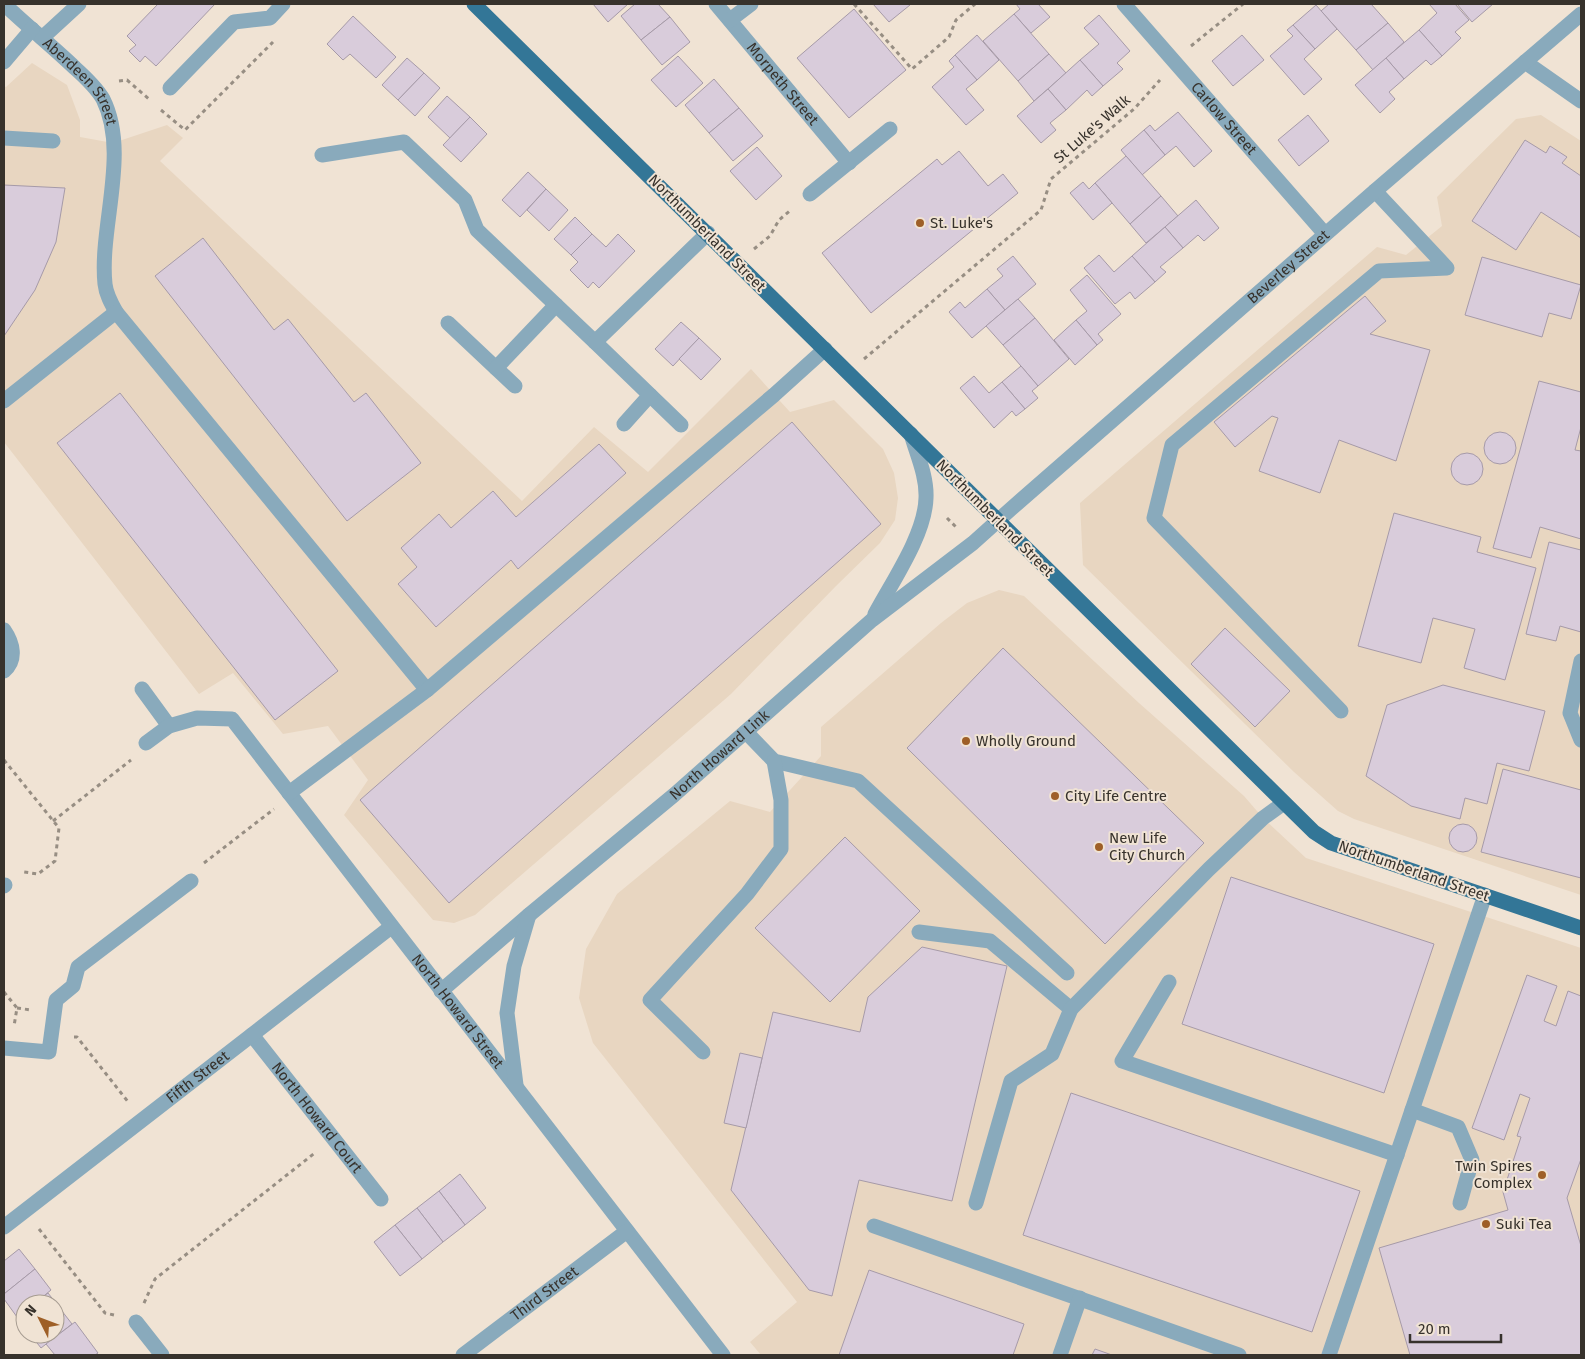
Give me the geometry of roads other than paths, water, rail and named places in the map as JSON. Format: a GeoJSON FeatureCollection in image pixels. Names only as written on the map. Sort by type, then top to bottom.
{"type":"FeatureCollection","features":[{"type":"Feature","properties":{"kind":"main road","name":"Northumberland Street"},"geometry":{"type":"LineString","coordinates":[[475,4],[1314,832],[1331,843],[1581,928]]}},
{"type":"Feature","properties":{"kind":"street","name":"Aberdeen Street"},"geometry":{"type":"LineString","coordinates":[[4,4],[92,83],[102,98],[110,118],[113,144],[111,206],[105,260],[105,285],[116,312],[427,690]]}},
{"type":"Feature","properties":{"kind":"street"},"geometry":{"type":"LineString","coordinates":[[37,34],[79,4]]}},
{"type":"Feature","properties":{"kind":"street"},"geometry":{"type":"LineString","coordinates":[[170,88],[234,22],[270,18],[283,4]]}},
{"type":"Feature","properties":{"kind":"street","name":"Morpeth Street"},"geometry":{"type":"LineString","coordinates":[[716,4],[849,163]]}},
{"type":"Feature","properties":{"kind":"street"},"geometry":{"type":"LineString","coordinates":[[730,20],[751,4]]}},
{"type":"Feature","properties":{"kind":"street","name":"Carlow Street"},"geometry":{"type":"LineString","coordinates":[[1124,4],[1325,234]]}},
{"type":"Feature","properties":{"kind":"street","name":"Beverley Street"},"geometry":{"type":"LineString","coordinates":[[998,522],[1325,234],[1581,14]]}},
{"type":"Feature","properties":{"kind":"street","name":"Aberdeen Street"},"geometry":{"type":"LineString","coordinates":[[4,62],[37,34]]}},
{"type":"Feature","properties":{"kind":"street"},"geometry":{"type":"LineString","coordinates":[[1525,62],[1581,100]]}},
{"type":"Feature","properties":{"kind":"street"},"geometry":{"type":"LineString","coordinates":[[810,194],[890,129]]}},
{"type":"Feature","properties":{"kind":"street"},"geometry":{"type":"LineString","coordinates":[[4,138],[52,141]]}},
{"type":"Feature","properties":{"kind":"street"},"geometry":{"type":"LineString","coordinates":[[322,155],[404,142],[465,200],[476,230],[596,342],[681,425]]}},
{"type":"Feature","properties":{"kind":"street"},"geometry":{"type":"LineString","coordinates":[[1340,711],[1154,518],[1172,444],[1379,271],[1446,268],[1375,191]]}},
{"type":"Feature","properties":{"kind":"street"},"geometry":{"type":"LineString","coordinates":[[596,342],[708,233]]}},
{"type":"Feature","properties":{"kind":"street"},"geometry":{"type":"LineString","coordinates":[[496,368],[556,305]]}},
{"type":"Feature","properties":{"kind":"street"},"geometry":{"type":"LineString","coordinates":[[4,401],[116,312]]}},
{"type":"Feature","properties":{"kind":"street"},"geometry":{"type":"LineString","coordinates":[[448,323],[515,386]]}},
{"type":"Feature","properties":{"kind":"street"},"geometry":{"type":"LineString","coordinates":[[289,793],[427,690],[774,395],[825,349]]}},
{"type":"Feature","properties":{"kind":"street"},"geometry":{"type":"LineString","coordinates":[[624,424],[650,396]]}},
{"type":"Feature","properties":{"kind":"street"},"geometry":{"type":"LineString","coordinates":[[872,620],[920,527],[926,499],[924,477],[911,434]]}},
{"type":"Feature","properties":{"kind":"street","name":"North Howard Link"},"geometry":{"type":"LineString","coordinates":[[442,991],[529,915],[674,795],[872,620],[973,544],[998,522]]}},
{"type":"Feature","properties":{"kind":"street"},"geometry":{"type":"LineString","coordinates":[[4,630],[10,639],[13,655],[4,672]]}},
{"type":"Feature","properties":{"kind":"street"},"geometry":{"type":"LineString","coordinates":[[1581,661],[1570,713],[1581,740]]}},
{"type":"Feature","properties":{"kind":"street"},"geometry":{"type":"LineString","coordinates":[[142,688],[169,726]]}},
{"type":"Feature","properties":{"kind":"street","name":"North Howard Street"},"geometry":{"type":"LineString","coordinates":[[146,743],[169,726],[197,718],[232,719],[723,1355]]}},
{"type":"Feature","properties":{"kind":"street"},"geometry":{"type":"LineString","coordinates":[[746,732],[774,761],[858,781],[1067,973]]}},
{"type":"Feature","properties":{"kind":"street"},"geometry":{"type":"LineString","coordinates":[[703,1052],[650,1000],[747,894],[781,849],[781,800],[774,761]]}},
{"type":"Feature","properties":{"kind":"street"},"geometry":{"type":"LineString","coordinates":[[976,1203],[1011,1081],[1052,1054],[1071,1009],[1209,869],[1263,818],[1284,803]]}},
{"type":"Feature","properties":{"kind":"street"},"geometry":{"type":"LineString","coordinates":[[8,1049],[49,1052],[56,1000],[74,986],[78,967],[191,881]]}},
{"type":"Feature","properties":{"kind":"street"},"geometry":{"type":"LineString","coordinates":[[1329,1355],[1485,895]]}},
{"type":"Feature","properties":{"kind":"street"},"geometry":{"type":"LineString","coordinates":[[516,1086],[507,1013],[514,966],[529,915]]}},
{"type":"Feature","properties":{"kind":"street","name":"Fifth Street"},"geometry":{"type":"LineString","coordinates":[[4,1227],[391,926]]}},
{"type":"Feature","properties":{"kind":"street"},"geometry":{"type":"LineString","coordinates":[[919,932],[990,941],[1071,1009]]}},
{"type":"Feature","properties":{"kind":"street"},"geometry":{"type":"LineString","coordinates":[[1169,982],[1122,1061],[1397,1155]]}},
{"type":"Feature","properties":{"kind":"street","name":"North Howard Court"},"geometry":{"type":"LineString","coordinates":[[252,1035],[381,1199]]}},
{"type":"Feature","properties":{"kind":"street"},"geometry":{"type":"LineString","coordinates":[[1412,1110],[1458,1127],[1472,1160],[1460,1203]]}},
{"type":"Feature","properties":{"kind":"street"},"geometry":{"type":"LineString","coordinates":[[874,1226],[1239,1355]]}},
{"type":"Feature","properties":{"kind":"street","name":"Third Street"},"geometry":{"type":"LineString","coordinates":[[463,1355],[627,1231]]}},
{"type":"Feature","properties":{"kind":"street"},"geometry":{"type":"LineString","coordinates":[[1060,1355],[1080,1298]]}},
{"type":"Feature","properties":{"kind":"street"},"geometry":{"type":"LineString","coordinates":[[136,1322],[162,1355]]}},
{"type":"Feature","properties":{"kind":"place","name":"St. Luke's"},"geometry":{"type":"Point","coordinates":[920,223]}},
{"type":"Feature","properties":{"kind":"place","name":"Wholly Ground"},"geometry":{"type":"Point","coordinates":[966,741]}},
{"type":"Feature","properties":{"kind":"place","name":"City Life Centre"},"geometry":{"type":"Point","coordinates":[1055,796]}},
{"type":"Feature","properties":{"kind":"place","name":"New Life City Church"},"geometry":{"type":"Point","coordinates":[1099,847]}},
{"type":"Feature","properties":{"kind":"place","name":"Twin Spires Complex"},"geometry":{"type":"Point","coordinates":[1542,1175]}},
{"type":"Feature","properties":{"kind":"place","name":"Suki Tea"},"geometry":{"type":"Point","coordinates":[1486,1224]}}]}
